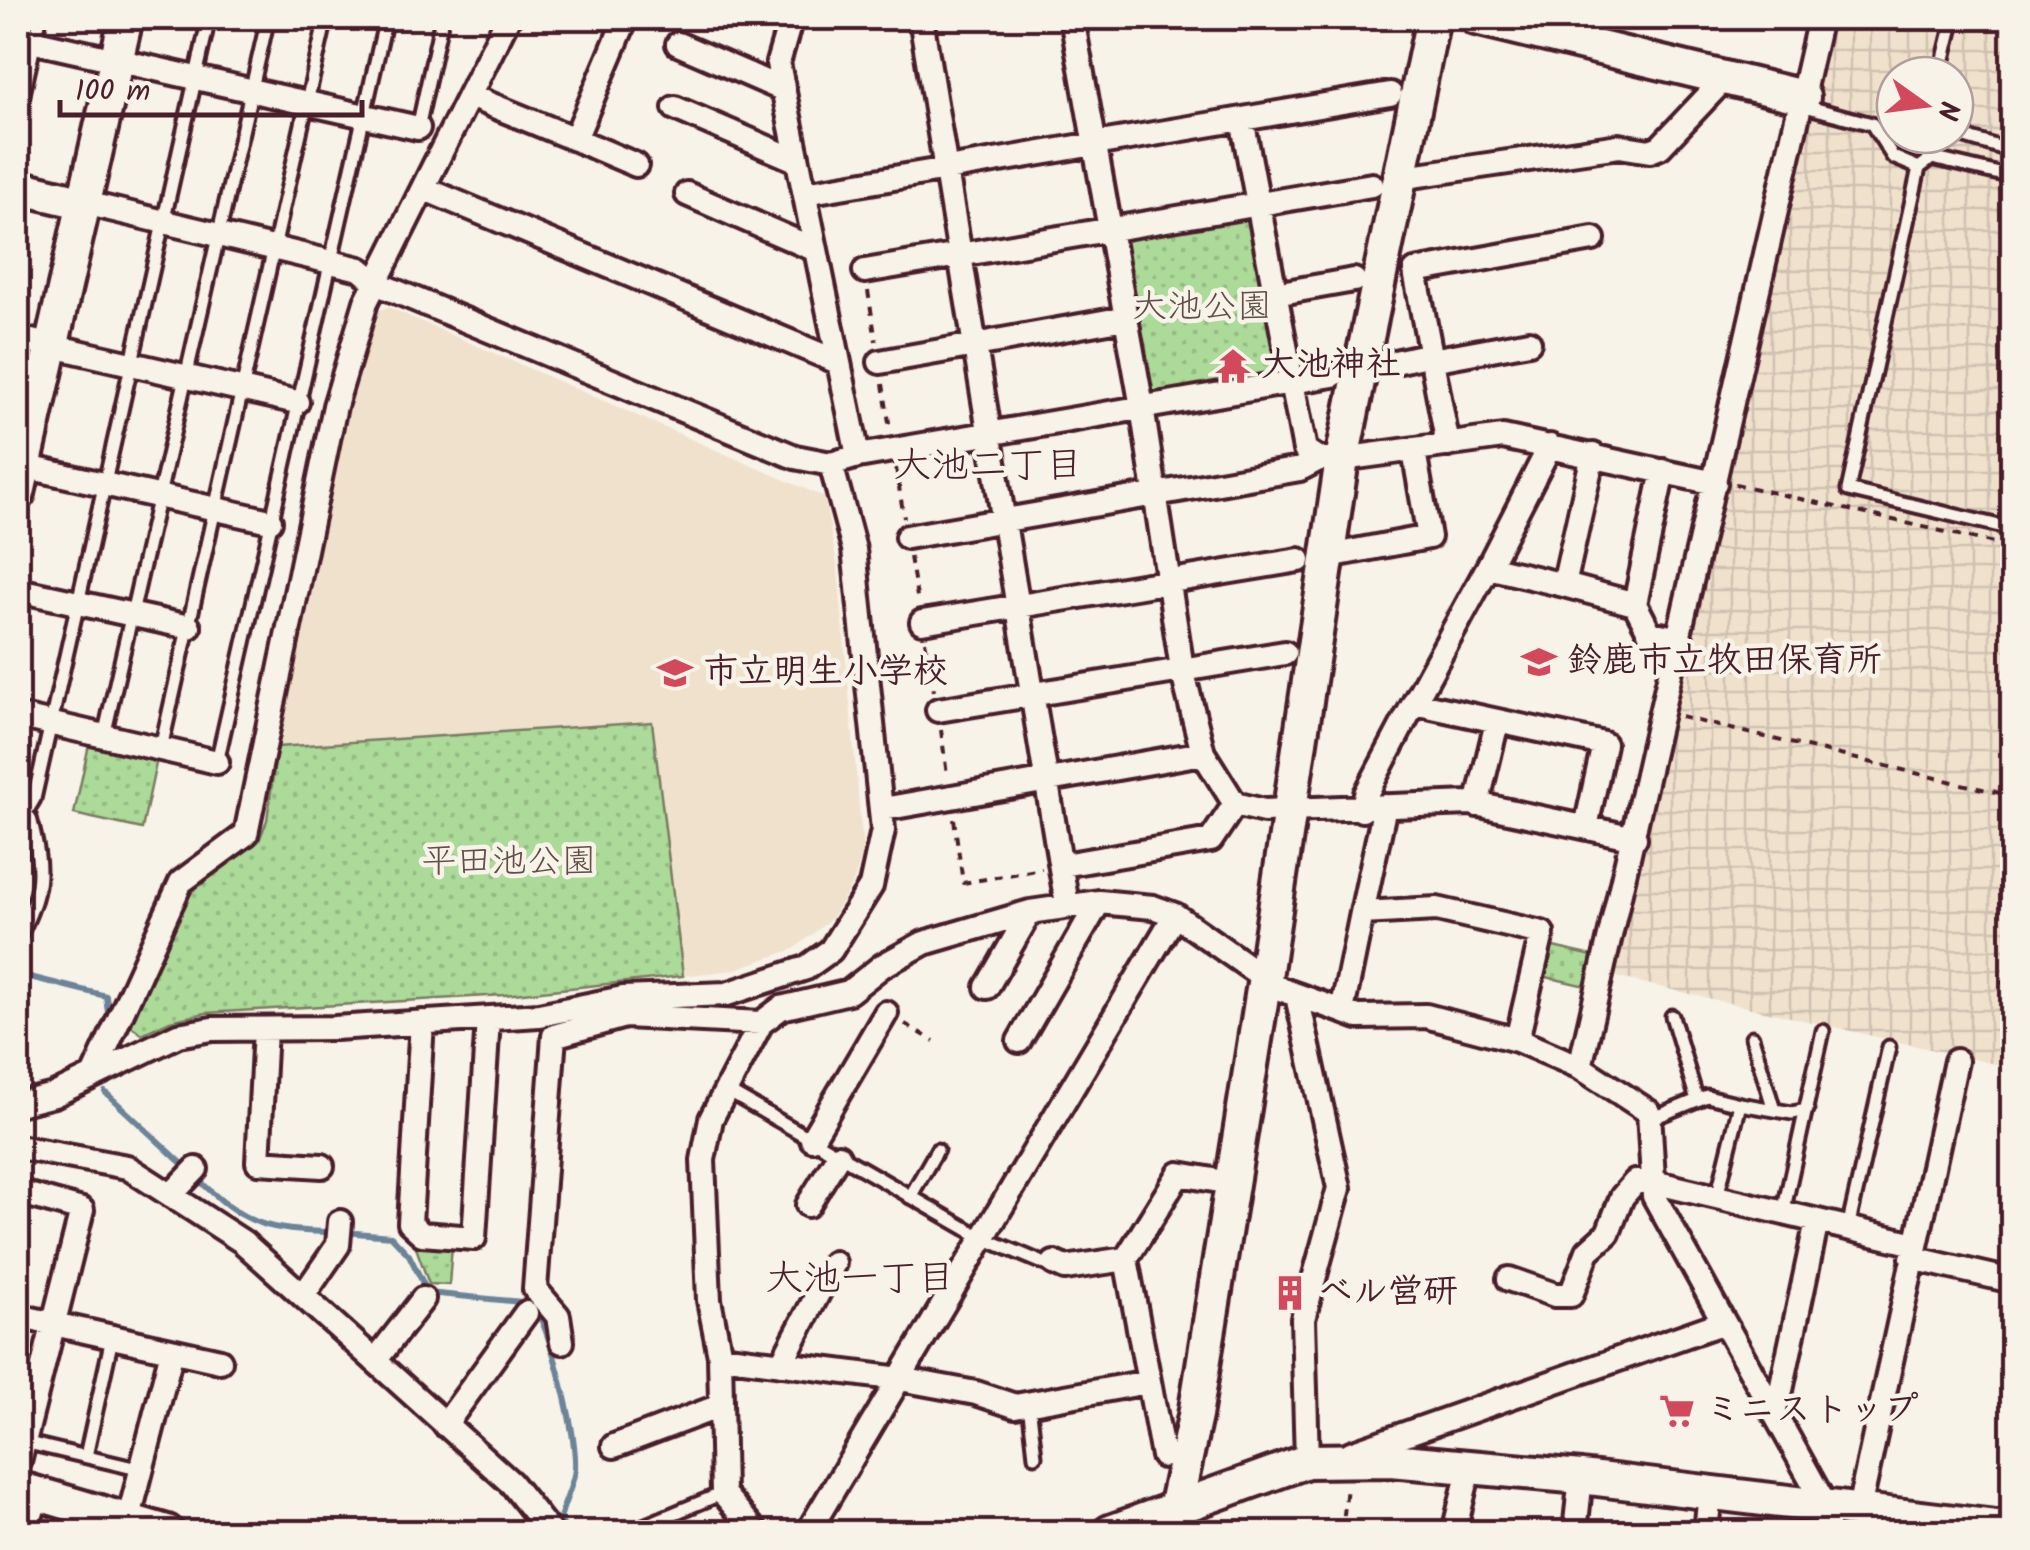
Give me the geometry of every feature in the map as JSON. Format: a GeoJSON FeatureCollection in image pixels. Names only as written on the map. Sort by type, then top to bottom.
{"type":"FeatureCollection","features":[{"type":"Feature","properties":{"kind":"street"},"geometry":{"type":"LineString","coordinates":[[126,18],[20,475],[103,486],[270,521]]}},
{"type":"Feature","properties":{"kind":"street"},"geometry":{"type":"LineString","coordinates":[[93,1076],[181,882],[246,834],[336,406],[366,302],[426,190],[508,18]]}},
{"type":"Feature","properties":{"kind":"street"},"geometry":{"type":"LineString","coordinates":[[576,139],[626,18]]}},
{"type":"Feature","properties":{"kind":"street"},"geometry":{"type":"LineString","coordinates":[[791,18],[778,63],[858,456]]}},
{"type":"Feature","properties":{"kind":"street"},"geometry":{"type":"LineString","coordinates":[[921,18],[1067,906]]}},
{"type":"Feature","properties":{"kind":"street"},"geometry":{"type":"LineString","coordinates":[[1072,18],[1142,407],[1182,669],[1203,753],[1235,804],[1264,812],[1478,804],[1635,838]]}},
{"type":"Feature","properties":{"kind":"street"},"geometry":{"type":"LineString","coordinates":[[1172,1521],[1194,1416],[1292,811],[1314,558],[1331,459],[1385,182],[1433,18]]}},
{"type":"Feature","properties":{"kind":"street"},"geometry":{"type":"LineString","coordinates":[[1476,18],[1726,77],[1802,101]]}},
{"type":"Feature","properties":{"kind":"street"},"geometry":{"type":"LineString","coordinates":[[1580,1067],[1820,18]]}},
{"type":"Feature","properties":{"kind":"street"},"geometry":{"type":"LineString","coordinates":[[26,40],[418,128]]}},
{"type":"Feature","properties":{"kind":"street"},"geometry":{"type":"LineString","coordinates":[[678,44],[784,90]]}},
{"type":"Feature","properties":{"kind":"street"},"geometry":{"type":"LineString","coordinates":[[865,271],[1619,146],[1650,151],[1660,147],[1726,77]]}},
{"type":"Feature","properties":{"kind":"street"},"geometry":{"type":"LineString","coordinates":[[805,193],[1390,94]]}},
{"type":"Feature","properties":{"kind":"street"},"geometry":{"type":"LineString","coordinates":[[472,97],[636,165]]}},
{"type":"Feature","properties":{"kind":"street"},"geometry":{"type":"LineString","coordinates":[[676,108],[798,160]]}},
{"type":"Feature","properties":{"kind":"street"},"geometry":{"type":"LineString","coordinates":[[1242,119],[1300,438],[1305,450],[1331,459]]}},
{"type":"Feature","properties":{"kind":"street"},"geometry":{"type":"LineString","coordinates":[[18,187],[360,269],[378,284],[795,457],[830,464],[1291,382],[1348,368],[1529,342]]}},
{"type":"Feature","properties":{"kind":"street"},"geometry":{"type":"LineString","coordinates":[[426,190],[838,362]]}},
{"type":"Feature","properties":{"kind":"street"},"geometry":{"type":"LineString","coordinates":[[687,194],[816,250]]}},
{"type":"Feature","properties":{"kind":"street"},"geometry":{"type":"LineString","coordinates":[[1448,445],[1416,271],[1593,238]]}},
{"type":"Feature","properties":{"kind":"street"},"geometry":{"type":"LineString","coordinates":[[1274,294],[1354,280]]}},
{"type":"Feature","properties":{"kind":"street"},"geometry":{"type":"LineString","coordinates":[[880,362],[1125,318]]}},
{"type":"Feature","properties":{"kind":"street"},"geometry":{"type":"LineString","coordinates":[[18,338],[298,402]]}},
{"type":"Feature","properties":{"kind":"street"},"geometry":{"type":"LineString","coordinates":[[906,537],[1155,496],[1300,469],[1331,459],[1503,437],[1715,481]]}},
{"type":"Feature","properties":{"kind":"street"},"geometry":{"type":"LineString","coordinates":[[1342,1010],[1362,913],[1374,808],[1366,794],[1550,446]]}},
{"type":"Feature","properties":{"kind":"street"},"geometry":{"type":"LineString","coordinates":[[922,622],[1429,538],[1414,450]]}},
{"type":"Feature","properties":{"kind":"street"},"geometry":{"type":"LineString","coordinates":[[1564,585],[1594,455]]}},
{"type":"Feature","properties":{"kind":"street"},"geometry":{"type":"LineString","coordinates":[[18,1104],[54,1095],[178,1035],[488,1019],[726,994],[767,984],[820,959],[842,939],[871,886],[881,844],[883,809],[854,549],[830,464]]}},
{"type":"Feature","properties":{"kind":"street"},"geometry":{"type":"LineString","coordinates":[[1663,471],[1634,604],[1650,633],[1681,638]]}},
{"type":"Feature","properties":{"kind":"street"},"geometry":{"type":"LineString","coordinates":[[1488,567],[1634,604]]}},
{"type":"Feature","properties":{"kind":"street"},"geometry":{"type":"LineString","coordinates":[[18,590],[189,627]]}},
{"type":"Feature","properties":{"kind":"street"},"geometry":{"type":"LineString","coordinates":[[938,710],[1284,653]]}},
{"type":"Feature","properties":{"kind":"street"},"geometry":{"type":"LineString","coordinates":[[1414,703],[1604,744],[1586,827]]}},
{"type":"Feature","properties":{"kind":"street"},"geometry":{"type":"LineString","coordinates":[[18,716],[217,762]]}},
{"type":"Feature","properties":{"kind":"street"},"geometry":{"type":"LineString","coordinates":[[1478,804],[1497,722]]}},
{"type":"Feature","properties":{"kind":"street"},"geometry":{"type":"LineString","coordinates":[[883,809],[1203,753]]}},
{"type":"Feature","properties":{"kind":"street"},"geometry":{"type":"LineString","coordinates":[[1063,865],[1211,840],[1235,804]]}},
{"type":"Feature","properties":{"kind":"street"},"geometry":{"type":"LineString","coordinates":[[1019,1041],[1098,902]]}},
{"type":"Feature","properties":{"kind":"street"},"geometry":{"type":"LineString","coordinates":[[756,1532],[722,1493],[720,1356],[709,1300],[703,1160],[711,1119],[724,1090],[761,1023],[781,1008],[849,992],[882,966],[924,943],[1030,912],[1098,902],[1153,907],[1175,915],[1297,996],[1358,1017],[1426,1016],[1517,1040],[1580,1067],[1640,1102],[1651,1119],[1654,1196],[1721,1324],[1838,1517]]}},
{"type":"Feature","properties":{"kind":"street"},"geometry":{"type":"LineString","coordinates":[[1362,913],[1436,909],[1542,934],[1517,1040]]}},
{"type":"Feature","properties":{"kind":"street"},"geometry":{"type":"LineString","coordinates":[[987,987],[1030,912]]}},
{"type":"Feature","properties":{"kind":"street"},"geometry":{"type":"LineString","coordinates":[[808,1532],[1175,915]]}},
{"type":"Feature","properties":{"kind":"street"},"geometry":{"type":"LineString","coordinates":[[1297,996],[1339,1188],[1302,1319],[1326,1462]]}},
{"type":"Feature","properties":{"kind":"street"},"geometry":{"type":"LineString","coordinates":[[562,1342],[558,1316],[535,1288],[554,1036],[624,1006],[761,1023]]}},
{"type":"Feature","properties":{"kind":"street"},"geometry":{"type":"LineString","coordinates":[[812,1139],[886,1013]]}},
{"type":"Feature","properties":{"kind":"street"},"geometry":{"type":"LineString","coordinates":[[422,1022],[410,1223],[422,1234],[474,1238],[488,1019]]}},
{"type":"Feature","properties":{"kind":"street"},"geometry":{"type":"LineString","coordinates":[[265,1029],[258,1162],[322,1166]]}},
{"type":"Feature","properties":{"kind":"street"},"geometry":{"type":"LineString","coordinates":[[1838,1517],[1913,1251],[1956,1061]]}},
{"type":"Feature","properties":{"kind":"street"},"geometry":{"type":"LineString","coordinates":[[18,1147],[183,1182],[242,1242],[511,1484],[550,1532]]}},
{"type":"Feature","properties":{"kind":"street"},"geometry":{"type":"LineString","coordinates":[[808,1205],[838,1156]]}},
{"type":"Feature","properties":{"kind":"street"},"geometry":{"type":"LineString","coordinates":[[1162,1456],[1126,1259],[1178,1174],[1230,1183]]}},
{"type":"Feature","properties":{"kind":"street"},"geometry":{"type":"LineString","coordinates":[[1509,1279],[1555,1294],[1571,1295],[1588,1251],[1608,1233],[1622,1198],[1635,1182],[1652,1182],[1847,1228],[2012,1280]]}},
{"type":"Feature","properties":{"kind":"street"},"geometry":{"type":"LineString","coordinates":[[18,1466],[82,1210],[19,1199]]}},
{"type":"Feature","properties":{"kind":"street"},"geometry":{"type":"LineString","coordinates":[[1772,1412],[1780,1395],[1817,1220]]}},
{"type":"Feature","properties":{"kind":"street"},"geometry":{"type":"LineString","coordinates":[[304,1296],[339,1234]]}},
{"type":"Feature","properties":{"kind":"street"},"geometry":{"type":"LineString","coordinates":[[1054,1263],[1065,1268],[1126,1259]]}},
{"type":"Feature","properties":{"kind":"street"},"geometry":{"type":"LineString","coordinates":[[781,1364],[834,1263]]}},
{"type":"Feature","properties":{"kind":"street"},"geometry":{"type":"LineString","coordinates":[[375,1361],[423,1300]]}},
{"type":"Feature","properties":{"kind":"street"},"geometry":{"type":"LineString","coordinates":[[444,1424],[526,1313]]}},
{"type":"Feature","properties":{"kind":"street"},"geometry":{"type":"LineString","coordinates":[[18,1316],[220,1362]]}},
{"type":"Feature","properties":{"kind":"street"},"geometry":{"type":"LineString","coordinates":[[1110,1532],[1172,1521],[1326,1462],[1721,1324]]}},
{"type":"Feature","properties":{"kind":"street"},"geometry":{"type":"LineString","coordinates":[[120,1524],[142,1470],[172,1351]]}},
{"type":"Feature","properties":{"kind":"street"},"geometry":{"type":"LineString","coordinates":[[720,1356],[900,1379],[976,1392],[1014,1406],[1148,1382]]}},
{"type":"Feature","properties":{"kind":"street"},"geometry":{"type":"LineString","coordinates":[[614,1446],[720,1406]]}},
{"type":"Feature","properties":{"kind":"street"},"geometry":{"type":"LineString","coordinates":[[1326,1462],[1391,1460],[1470,1466],[1710,1493],[1838,1517],[2012,1529]]}},
{"type":"Feature","properties":{"kind":"street"},"geometry":{"type":"LineString","coordinates":[[1454,1532],[1470,1466]]}},
{"type":"Feature","properties":{"kind":"street"},"geometry":{"type":"LineString","coordinates":[[1576,1532],[1581,1477]]}},
{"type":"Feature","properties":{"kind":"street"},"geometry":{"type":"LineString","coordinates":[[24,1532],[28,1491],[120,1524],[166,1532]]}},
{"type":"Feature","properties":{"kind":"street"},"geometry":{"type":"LineString","coordinates":[[1706,1532],[1710,1493]]}},
{"type":"Feature","properties":{"kind":"lane"},"geometry":{"type":"LineString","coordinates":[[18,117],[26,40],[40,18]]}},
{"type":"Feature","properties":{"kind":"lane"},"geometry":{"type":"LineString","coordinates":[[18,939],[40,891],[38,846],[30,818],[24,814],[34,799],[209,18]]}},
{"type":"Feature","properties":{"kind":"lane"},"geometry":{"type":"LineString","coordinates":[[104,736],[268,18]]}},
{"type":"Feature","properties":{"kind":"lane"},"geometry":{"type":"LineString","coordinates":[[161,748],[326,18]]}},
{"type":"Feature","properties":{"kind":"lane"},"geometry":{"type":"LineString","coordinates":[[217,762],[386,18]]}},
{"type":"Feature","properties":{"kind":"lane"},"geometry":{"type":"LineString","coordinates":[[418,128],[442,18]]}},
{"type":"Feature","properties":{"kind":"lane"},"geometry":{"type":"LineString","coordinates":[[1945,55],[1954,18]]}},
{"type":"Feature","properties":{"kind":"lane"},"geometry":{"type":"LineString","coordinates":[[1802,101],[1872,124],[1893,157],[1919,168]]}},
{"type":"Feature","properties":{"kind":"lane"},"geometry":{"type":"LineString","coordinates":[[1975,140],[2012,151]]}},
{"type":"Feature","properties":{"kind":"lane"},"geometry":{"type":"LineString","coordinates":[[1933,155],[1919,168],[1848,490],[2012,529]]}},
{"type":"Feature","properties":{"kind":"lane"},"geometry":{"type":"LineString","coordinates":[[1932,158],[2012,177]]}},
{"type":"Feature","properties":{"kind":"lane"},"geometry":{"type":"LineString","coordinates":[[1672,1016],[1696,1100]]}},
{"type":"Feature","properties":{"kind":"lane"},"geometry":{"type":"LineString","coordinates":[[1784,1213],[1823,1031]]}},
{"type":"Feature","properties":{"kind":"lane"},"geometry":{"type":"LineString","coordinates":[[1752,1037],[1774,1110]]}},
{"type":"Feature","properties":{"kind":"lane"},"geometry":{"type":"LineString","coordinates":[[1847,1228],[1888,1046]]}},
{"type":"Feature","properties":{"kind":"lane"},"geometry":{"type":"LineString","coordinates":[[724,1090],[981,1237],[1050,1266],[1054,1263]]}},
{"type":"Feature","properties":{"kind":"lane"},"geometry":{"type":"LineString","coordinates":[[1651,1119],[1707,1096],[1774,1110],[1807,1110]]}},
{"type":"Feature","properties":{"kind":"lane"},"geometry":{"type":"LineString","coordinates":[[1716,1198],[1740,1104]]}},
{"type":"Feature","properties":{"kind":"lane"},"geometry":{"type":"LineString","coordinates":[[910,1196],[937,1150]]}},
{"type":"Feature","properties":{"kind":"lane"},"geometry":{"type":"LineString","coordinates":[[86,1456],[112,1338]]}},
{"type":"Feature","properties":{"kind":"lane"},"geometry":{"type":"LineString","coordinates":[[1029,1403],[1035,1456]]}},
{"type":"Feature","properties":{"kind":"lane"},"geometry":{"type":"LineString","coordinates":[[23,1442],[142,1470]]}},
{"type":"Feature","properties":{"kind":"lane"},"geometry":{"type":"LineString","coordinates":[[629,1532],[722,1493]]}},
{"type":"Feature","properties":{"kind":"path"},"geometry":{"type":"LineString","coordinates":[[1715,481],[1994,543]]}},
{"type":"Feature","properties":{"kind":"path"},"geometry":{"type":"LineString","coordinates":[[1663,713],[2012,796]]}},
{"type":"Feature","properties":{"kind":"path"},"geometry":{"type":"LineString","coordinates":[[2001,982],[2012,985]]}},
{"type":"Feature","properties":{"kind":"path"},"geometry":{"type":"LineString","coordinates":[[1326,1462],[1342,1532]]}},
{"type":"Feature","properties":{"kind":"shaded area"},"geometry":{"type":"Polygon","coordinates":[[[1831,18],[2012,18],[2012,1068],[1612,976],[1831,18]]]}},
{"type":"Feature","properties":{"kind":"shaded area"},"geometry":{"type":"Polygon","coordinates":[[[388,307],[824,497],[838,569],[863,851],[854,881],[831,919],[794,949],[733,970],[683,976],[651,722],[277,747],[297,635],[349,409],[375,312],[388,307]]]}},
{"type":"Feature","properties":{"kind":"green space","name":"大池公園"},"geometry":{"type":"Polygon","coordinates":[[[1255,215],[1284,374],[1148,400],[1122,243],[1128,235],[1255,215]]]}},
{"type":"Feature","properties":{"kind":"green space","name":"平田池公園"},"geometry":{"type":"Polygon","coordinates":[[[652,722],[683,976],[504,995],[206,1013],[170,1021],[142,1034],[131,1026],[190,894],[214,870],[259,841],[267,820],[277,747],[652,722]]]}},
{"type":"Feature","properties":{"kind":"green space"},"geometry":{"type":"Polygon","coordinates":[[[90,740],[158,754],[142,829],[74,814],[90,740]]]}},
{"type":"Feature","properties":{"kind":"green space"},"geometry":{"type":"Polygon","coordinates":[[[1549,946],[1597,957],[1590,987],[1542,976],[1549,946]]]}},
{"type":"Feature","properties":{"kind":"green space"},"geometry":{"type":"Polygon","coordinates":[[[414,1242],[452,1245],[449,1285],[429,1284],[414,1242]]]}},
{"type":"Feature","properties":{"kind":"waterway"},"geometry":{"type":"LineString","coordinates":[[18,974],[106,996],[109,1021]]}},
{"type":"Feature","properties":{"kind":"waterway"},"geometry":{"type":"LineString","coordinates":[[105,1092],[188,1169]]}},
{"type":"Feature","properties":{"kind":"waterway"},"geometry":{"type":"LineString","coordinates":[[197,1178],[229,1206],[258,1222],[290,1230],[332,1232]]}},
{"type":"Feature","properties":{"kind":"waterway"},"geometry":{"type":"LineString","coordinates":[[344,1232],[391,1236],[409,1255],[428,1293],[532,1303],[554,1358],[572,1432],[574,1475],[560,1520],[567,1532]]}},
{"type":"Feature","properties":{"kind":"place","name":"大池神社"},"geometry":{"type":"Point","coordinates":[1233,366]}},
{"type":"Feature","properties":{"kind":"place","name":"鈴鹿市立牧田保育所"},"geometry":{"type":"Point","coordinates":[1539,662]}},
{"type":"Feature","properties":{"kind":"place","name":"市立明生小学校"},"geometry":{"type":"Point","coordinates":[675,673]}},
{"type":"Feature","properties":{"kind":"place","name":"べル営研"},"geometry":{"type":"Point","coordinates":[1290,1293]}},
{"type":"Feature","properties":{"kind":"place","name":"ミニストップ"},"geometry":{"type":"Point","coordinates":[1677,1411]}},
{"type":"Feature","properties":{"kind":"district","name":"大池二丁目"},"geometry":{"type":"Point","coordinates":[988,467]}},
{"type":"Feature","properties":{"kind":"district","name":"大池一丁目"},"geometry":{"type":"Point","coordinates":[860,1280]}}]}
